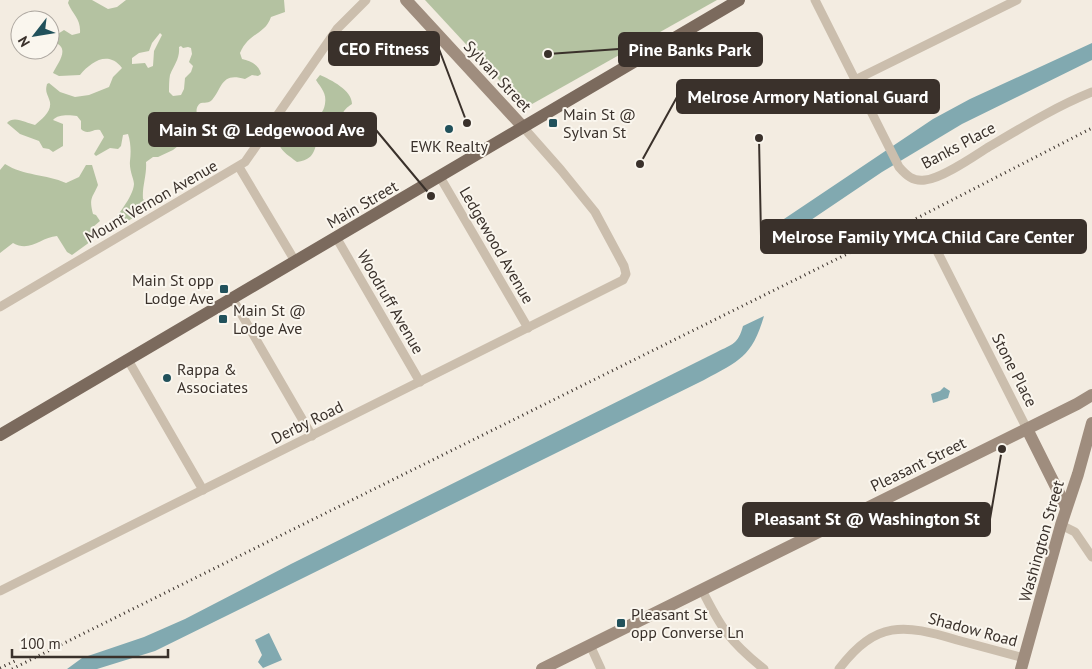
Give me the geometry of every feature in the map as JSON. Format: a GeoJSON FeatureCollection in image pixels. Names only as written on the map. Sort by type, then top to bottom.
{"type":"FeatureCollection","features":[{"type":"Feature","properties":{"kind":"main road","name":"Sylvan Street"},"geometry":{"type":"LineString","coordinates":[[406,0],[523,127]]}},
{"type":"Feature","properties":{"kind":"main road","name":"Main Street"},"geometry":{"type":"LineString","coordinates":[[0,435],[740,0]]}},
{"type":"Feature","properties":{"kind":"main road","name":"Pleasant Street"},"geometry":{"type":"LineString","coordinates":[[542,669],[1092,395]]}},
{"type":"Feature","properties":{"kind":"main road","name":"Washington Street"},"geometry":{"type":"LineString","coordinates":[[1022,664],[1061,524],[1078,474],[1092,423]]}},
{"type":"Feature","properties":{"kind":"main road","name":"Stone Place"},"geometry":{"type":"LineString","coordinates":[[1027,429],[1066,507]]}},
{"type":"Feature","properties":{"kind":"street","name":"Mount Vernon Avenue"},"geometry":{"type":"LineString","coordinates":[[0,307],[239,167],[250,156],[339,26],[366,0]]}},
{"type":"Feature","properties":{"kind":"street","name":"Banks Place"},"geometry":{"type":"LineString","coordinates":[[815,0],[899,167],[912,179],[925,180],[932,178],[964,162],[1048,112],[1092,92]]}},
{"type":"Feature","properties":{"kind":"street"},"geometry":{"type":"LineString","coordinates":[[855,80],[1017,0]]}},
{"type":"Feature","properties":{"kind":"street","name":"Sylvan Street"},"geometry":{"type":"LineString","coordinates":[[523,127],[595,212],[624,266],[625,276]]}},
{"type":"Feature","properties":{"kind":"street"},"geometry":{"type":"LineString","coordinates":[[239,167],[295,261]]}},
{"type":"Feature","properties":{"kind":"street","name":"Ledgewood Avenue"},"geometry":{"type":"LineString","coordinates":[[440,176],[528,328]]}},
{"type":"Feature","properties":{"kind":"street","name":"Woodruff Avenue"},"geometry":{"type":"LineString","coordinates":[[336,237],[420,382]]}},
{"type":"Feature","properties":{"kind":"street","name":"Stone Place"},"geometry":{"type":"LineString","coordinates":[[936,249],[1027,429]]}},
{"type":"Feature","properties":{"kind":"street","name":"Derby Road"},"geometry":{"type":"LineString","coordinates":[[0,591],[620,282],[625,276]]}},
{"type":"Feature","properties":{"kind":"street"},"geometry":{"type":"LineString","coordinates":[[232,298],[312,436]]}},
{"type":"Feature","properties":{"kind":"street"},"geometry":{"type":"LineString","coordinates":[[128,360],[203,490]]}},
{"type":"Feature","properties":{"kind":"street"},"geometry":{"type":"LineString","coordinates":[[1061,524],[1075,532],[1092,557]]}},
{"type":"Feature","properties":{"kind":"street"},"geometry":{"type":"LineString","coordinates":[[702,590],[716,618],[730,639],[764,669]]}},
{"type":"Feature","properties":{"kind":"street","name":"Shadow Road"},"geometry":{"type":"LineString","coordinates":[[839,669],[863,643],[877,635],[900,629],[925,630],[1022,664]]}},
{"type":"Feature","properties":{"kind":"street"},"geometry":{"type":"LineString","coordinates":[[590,645],[601,669]]}},
{"type":"Feature","properties":{"kind":"green space"},"geometry":{"type":"Polygon","coordinates":[[[69,0],[92,0],[108,9],[117,7],[126,0],[284,0],[285,12],[271,17],[265,27],[248,41],[240,53],[242,59],[256,65],[261,74],[258,76],[252,75],[245,79],[237,77],[227,79],[212,100],[199,104],[198,116],[210,121],[206,126],[173,150],[158,157],[153,157],[146,162],[143,199],[145,201],[154,200],[155,203],[111,232],[109,228],[127,201],[134,184],[130,168],[130,141],[128,134],[123,135],[121,146],[118,149],[110,148],[96,156],[94,154],[104,137],[100,130],[86,132],[81,129],[81,121],[77,116],[61,116],[53,120],[63,124],[63,146],[53,152],[43,148],[39,141],[20,134],[7,123],[13,120],[20,120],[35,125],[41,120],[50,107],[46,91],[47,84],[49,83],[60,92],[75,97],[89,95],[109,87],[113,77],[122,68],[111,60],[105,59],[94,62],[80,75],[59,76],[53,73],[62,56],[60,33],[64,30],[72,35],[80,33],[78,21],[68,3],[69,0]],[[160,33],[152,43],[149,51],[139,53],[132,58],[132,64],[145,63],[148,68],[153,66],[154,51],[162,35],[160,33]],[[179,47],[178,58],[170,75],[169,92],[173,96],[181,95],[184,89],[185,78],[191,72],[193,66],[189,62],[192,54],[191,48],[179,47]]]}},
{"type":"Feature","properties":{"kind":"green space"},"geometry":{"type":"Polygon","coordinates":[[[425,0],[717,0],[525,108],[425,0]]]}},
{"type":"Feature","properties":{"kind":"green space"},"geometry":{"type":"Polygon","coordinates":[[[320,75],[345,90],[349,94],[352,104],[348,106],[337,122],[323,131],[309,158],[297,162],[281,148],[277,141],[277,136],[293,114],[316,115],[320,114],[323,110],[325,97],[316,80],[320,75]]]}},
{"type":"Feature","properties":{"kind":"green space"},"geometry":{"type":"Polygon","coordinates":[[[5,164],[20,171],[66,183],[79,177],[86,165],[92,165],[98,185],[91,204],[93,214],[100,221],[93,227],[94,239],[72,255],[67,252],[57,236],[25,246],[13,243],[0,253],[0,170],[5,164]]]}},
{"type":"Feature","properties":{"kind":"water"},"geometry":{"type":"Polygon","coordinates":[[[1092,43],[1092,60],[962,124],[882,172],[802,226],[788,233],[781,221],[933,119],[970,99],[1092,43]]]}},
{"type":"Feature","properties":{"kind":"water"},"geometry":{"type":"Polygon","coordinates":[[[764,316],[754,341],[743,356],[704,380],[155,651],[97,669],[67,669],[82,658],[144,637],[185,619],[291,564],[727,347],[737,340],[743,326],[764,316]]]}},
{"type":"Feature","properties":{"kind":"water"},"geometry":{"type":"Polygon","coordinates":[[[944,387],[950,391],[948,398],[933,403],[931,394],[940,391],[944,387]]]}},
{"type":"Feature","properties":{"kind":"water"},"geometry":{"type":"Polygon","coordinates":[[[269,633],[282,660],[263,668],[258,662],[262,655],[255,640],[269,633]]]}},
{"type":"Feature","properties":{"kind":"railway"},"geometry":{"type":"LineString","coordinates":[[12,669],[855,250],[1092,128]]}},
{"type":"Feature","properties":{"kind":"railway"},"geometry":{"type":"LineString","coordinates":[[0,668],[17,660]]}},
{"type":"Feature","properties":{"kind":"place","name":"Pine Banks Park"},"geometry":{"type":"Point","coordinates":[548,54]}},
{"type":"Feature","properties":{"kind":"place","name":"CEO Fitness"},"geometry":{"type":"Point","coordinates":[467,123]}},
{"type":"Feature","properties":{"kind":"place","name":"Main St @ Sylvan St"},"geometry":{"type":"Point","coordinates":[553,123]}},
{"type":"Feature","properties":{"kind":"place","name":"EWK Realty"},"geometry":{"type":"Point","coordinates":[449,129]}},
{"type":"Feature","properties":{"kind":"place","name":"Melrose Family YMCA Child Care Center"},"geometry":{"type":"Point","coordinates":[759,138]}},
{"type":"Feature","properties":{"kind":"place","name":"Melrose Armory National Guard"},"geometry":{"type":"Point","coordinates":[640,164]}},
{"type":"Feature","properties":{"kind":"place","name":"Main St @ Ledgewood Ave"},"geometry":{"type":"Point","coordinates":[431,196]}},
{"type":"Feature","properties":{"kind":"place","name":"Main St opp Lodge Ave"},"geometry":{"type":"Point","coordinates":[224,289]}},
{"type":"Feature","properties":{"kind":"place","name":"Main St @ Lodge Ave"},"geometry":{"type":"Point","coordinates":[223,319]}},
{"type":"Feature","properties":{"kind":"place","name":"Rappa & Associates"},"geometry":{"type":"Point","coordinates":[167,378]}},
{"type":"Feature","properties":{"kind":"place","name":"Pleasant St @ Washington St"},"geometry":{"type":"Point","coordinates":[1002,449]}},
{"type":"Feature","properties":{"kind":"place","name":"Pleasant St opp Converse Ln"},"geometry":{"type":"Point","coordinates":[621,623]}}]}
